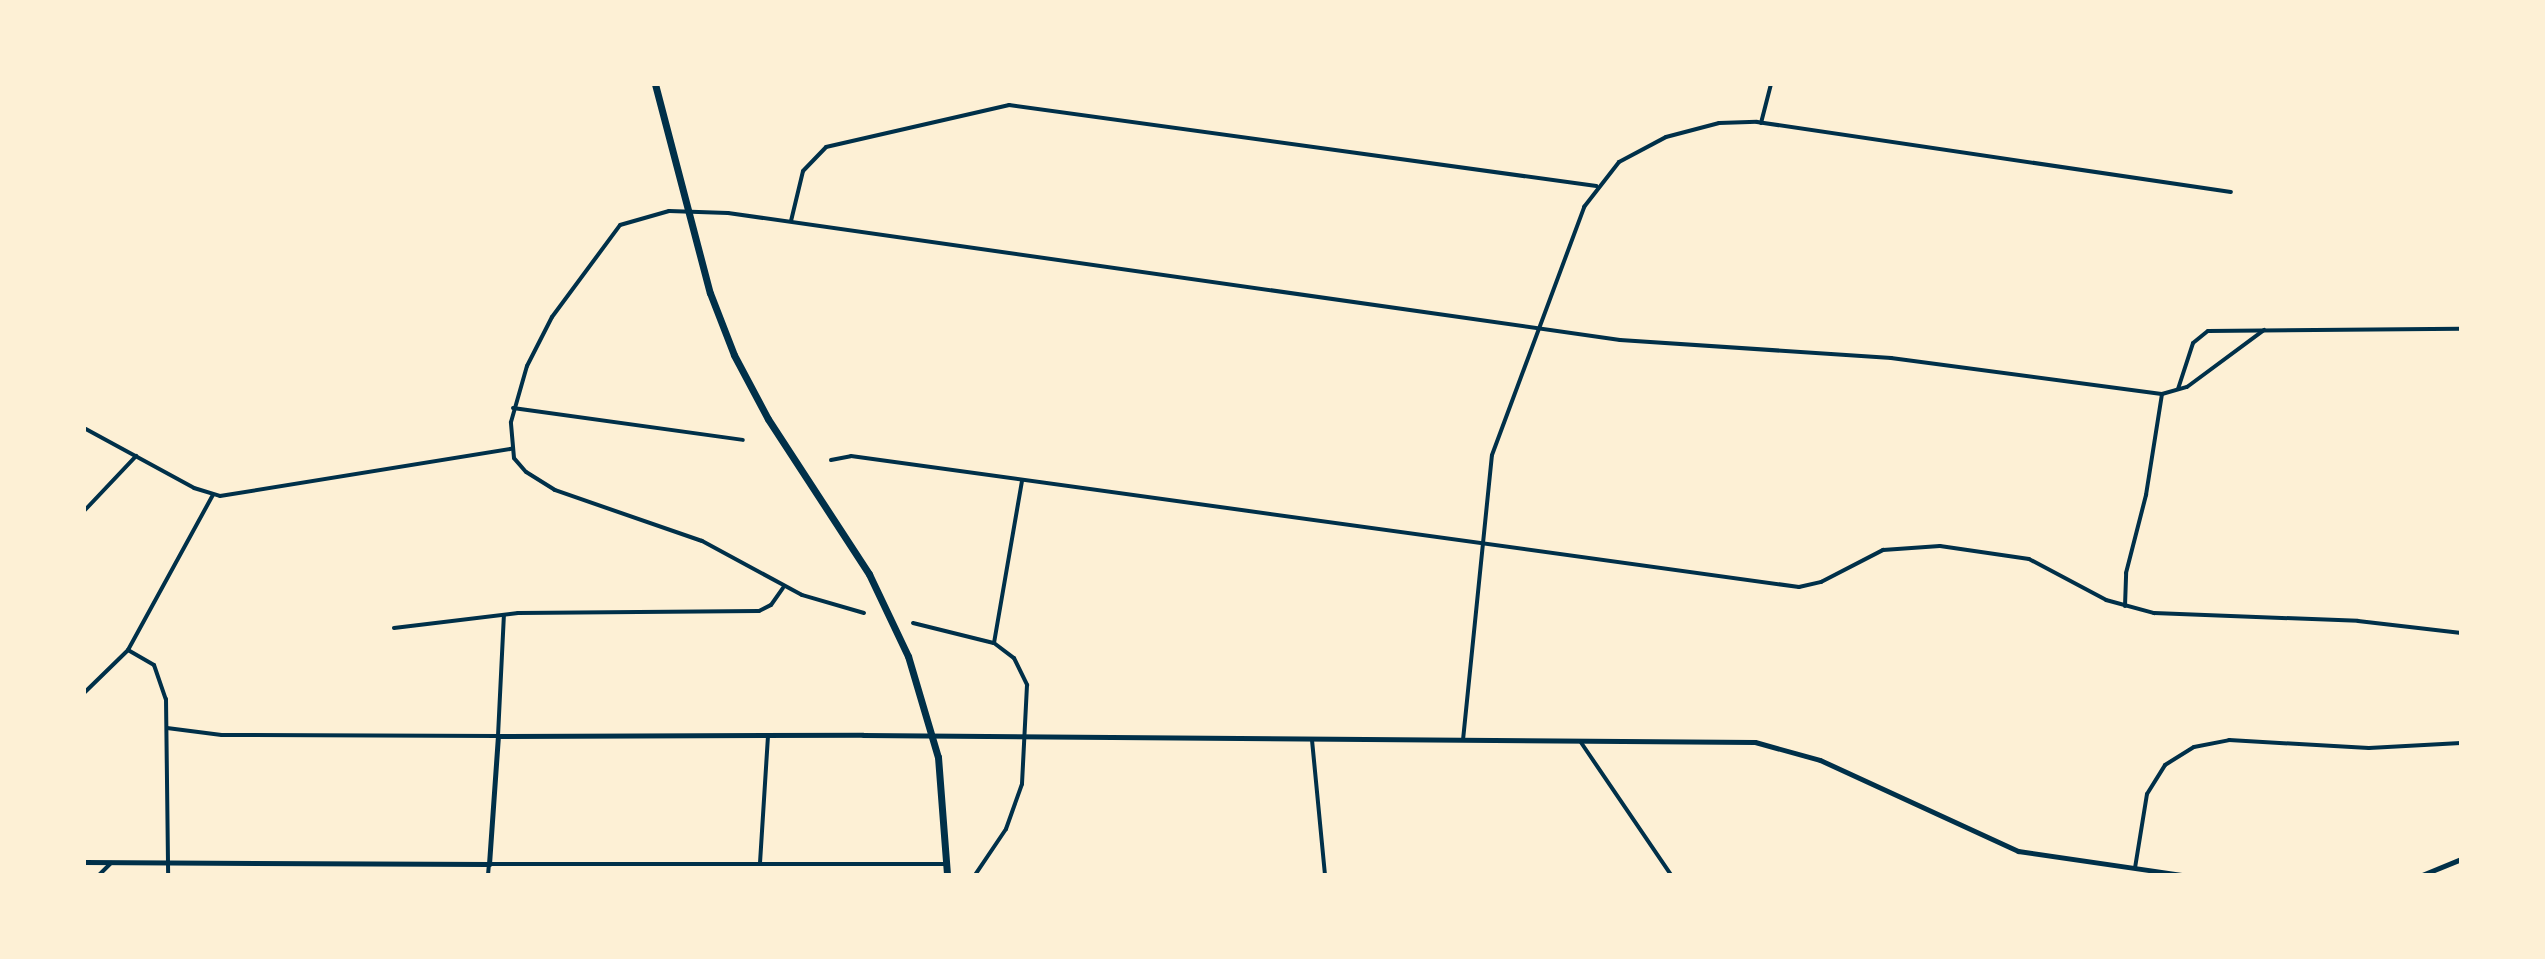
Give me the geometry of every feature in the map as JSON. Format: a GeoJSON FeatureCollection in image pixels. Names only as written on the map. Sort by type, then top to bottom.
{"type":"FeatureCollection","features":[{"type":"Feature","properties":{"kind":"main road"},"geometry":{"type":"LineString","coordinates":[[655,84],[710,293],[734,355],[768,419],[880,594],[908,656],[933,737],[947,875]]}},
{"type":"Feature","properties":{"kind":"street"},"geometry":{"type":"LineString","coordinates":[[1761,123],[1771,84]]}},
{"type":"Feature","properties":{"kind":"street"},"geometry":{"type":"LineString","coordinates":[[791,221],[803,171],[826,147],[1009,105],[1596,186]]}},
{"type":"Feature","properties":{"kind":"street"},"geometry":{"type":"LineString","coordinates":[[1463,740],[1492,455],[1596,186],[1619,162],[1653,142],[1719,123],[1761,123],[2231,192]]}},
{"type":"Feature","properties":{"kind":"street"},"geometry":{"type":"LineString","coordinates":[[864,613],[783,588],[702,541],[555,490],[526,472],[511,449],[513,408],[545,330],[613,232],[635,217],[687,210],[791,221],[1669,345],[1920,361],[2162,394],[2177,392],[2264,330]]}},
{"type":"Feature","properties":{"kind":"street"},"geometry":{"type":"LineString","coordinates":[[2177,392],[2201,334],[2264,330],[2461,329]]}},
{"type":"Feature","properties":{"kind":"street"},"geometry":{"type":"LineString","coordinates":[[2125,606],[2126,573],[2146,495],[2162,394]]}},
{"type":"Feature","properties":{"kind":"street"},"geometry":{"type":"LineString","coordinates":[[513,408],[743,440]]}},
{"type":"Feature","properties":{"kind":"street"},"geometry":{"type":"LineString","coordinates":[[84,428],[213,495],[511,449]]}},
{"type":"Feature","properties":{"kind":"street"},"geometry":{"type":"LineString","coordinates":[[84,511],[136,456]]}},
{"type":"Feature","properties":{"kind":"street"},"geometry":{"type":"LineString","coordinates":[[831,460],[851,456],[1482,546],[1655,563],[1799,587],[1821,582],[1883,550],[1940,546],[2029,559],[2125,606],[2180,616],[2358,621],[2461,633]]}},
{"type":"Feature","properties":{"kind":"street"},"geometry":{"type":"LineString","coordinates":[[994,643],[1022,481]]}},
{"type":"Feature","properties":{"kind":"street"},"geometry":{"type":"LineString","coordinates":[[84,693],[128,650],[213,495]]}},
{"type":"Feature","properties":{"kind":"street"},"geometry":{"type":"LineString","coordinates":[[394,628],[504,615],[728,611],[768,607],[783,588]]}},
{"type":"Feature","properties":{"kind":"street"},"geometry":{"type":"LineString","coordinates":[[488,875],[504,615]]}},
{"type":"Feature","properties":{"kind":"street"},"geometry":{"type":"LineString","coordinates":[[913,623],[994,643],[1024,674],[1028,740],[1013,812],[975,875]]}},
{"type":"Feature","properties":{"kind":"street"},"geometry":{"type":"LineString","coordinates":[[128,650],[149,658],[160,674],[167,728],[168,875]]}},
{"type":"Feature","properties":{"kind":"street"},"geometry":{"type":"LineString","coordinates":[[167,728],[222,735],[768,735],[1028,740],[1463,740],[1775,745],[1820,760],[2018,851],[2183,875]]}},
{"type":"Feature","properties":{"kind":"street"},"geometry":{"type":"LineString","coordinates":[[760,863],[768,735]]}},
{"type":"Feature","properties":{"kind":"street"},"geometry":{"type":"LineString","coordinates":[[1312,740],[1325,875]]}},
{"type":"Feature","properties":{"kind":"street"},"geometry":{"type":"LineString","coordinates":[[2135,870],[2147,794],[2165,765],[2194,747],[2229,740],[2369,748],[2461,743]]}},
{"type":"Feature","properties":{"kind":"street"},"geometry":{"type":"LineString","coordinates":[[1580,741],[1671,875]]}},
{"type":"Feature","properties":{"kind":"street"},"geometry":{"type":"LineString","coordinates":[[2422,875],[2461,859]]}},
{"type":"Feature","properties":{"kind":"street"},"geometry":{"type":"LineString","coordinates":[[84,862],[947,864]]}},
{"type":"Feature","properties":{"kind":"street"},"geometry":{"type":"LineString","coordinates":[[99,875],[111,863]]}}]}
